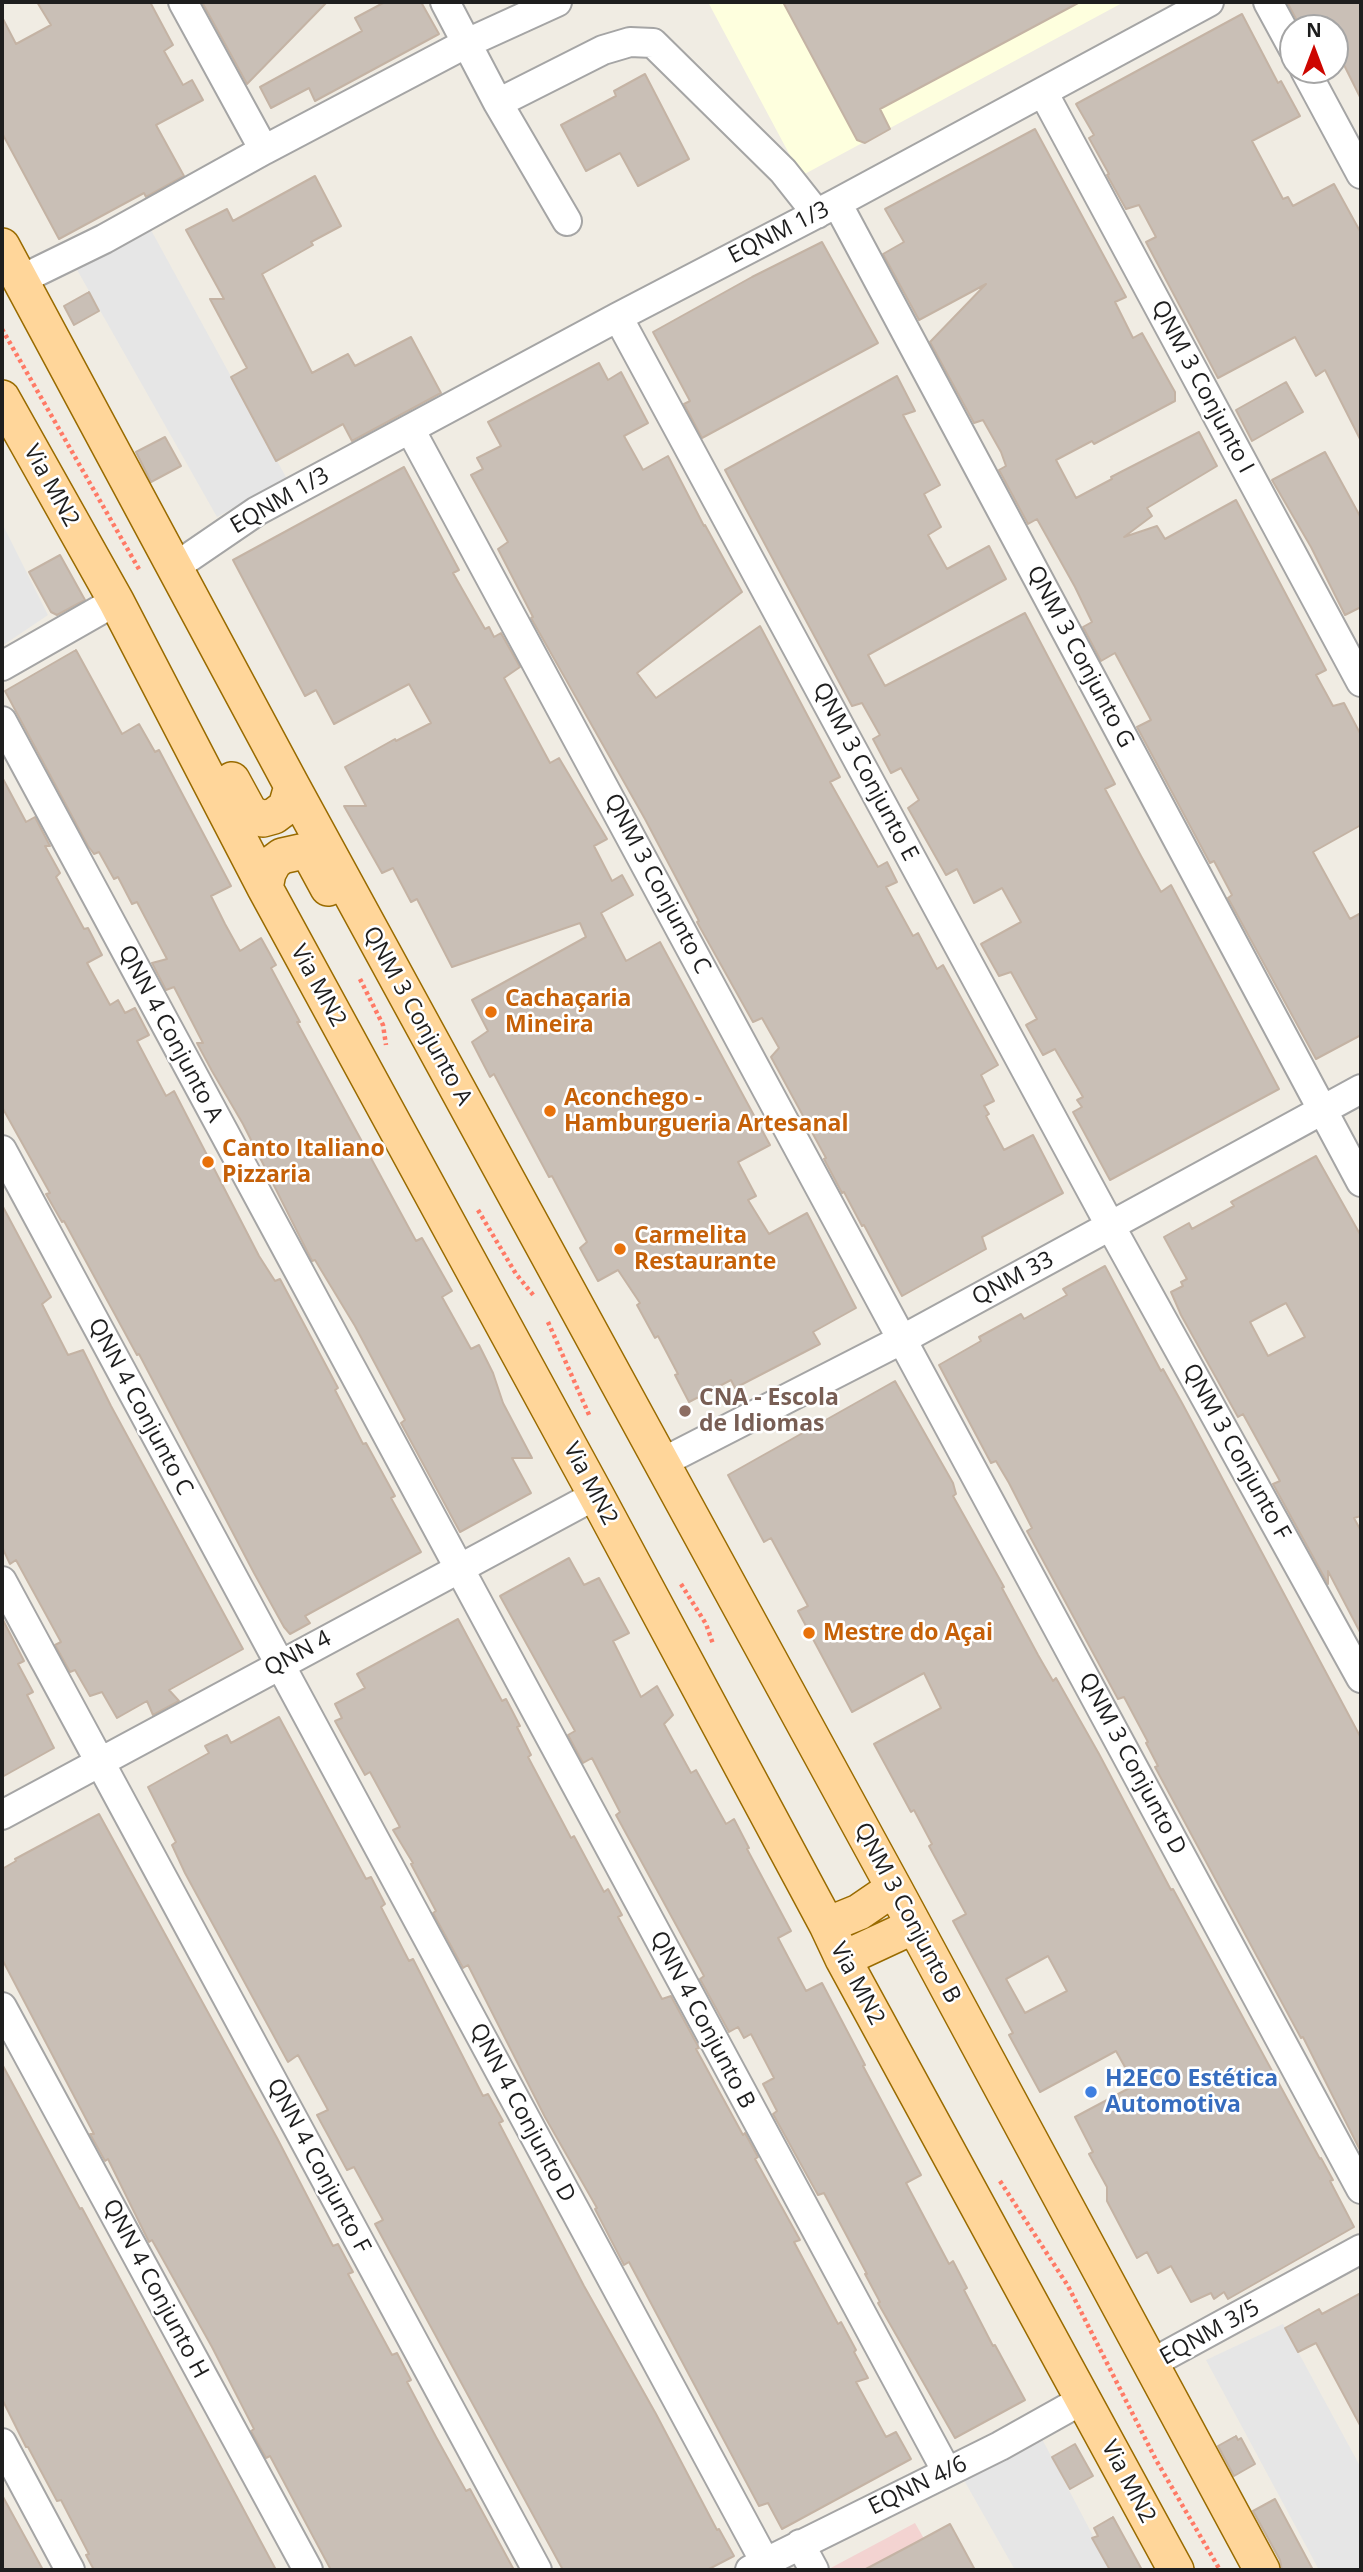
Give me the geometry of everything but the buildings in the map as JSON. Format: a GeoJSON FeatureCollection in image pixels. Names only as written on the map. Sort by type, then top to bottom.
{"type":"FeatureCollection","features":[{"type":"Feature","properties":{"kind":"main road"},"geometry":{"type":"LineString","coordinates":[[2,246],[175,567]]}},
{"type":"Feature","properties":{"kind":"main road","name":"Via MN2"},"geometry":{"type":"LineString","coordinates":[[2,398],[109,589],[265,888],[596,1494],[843,1959],[1176,2570]]}},
{"type":"Feature","properties":{"kind":"main road","name":"QNM 3 Conjunto A"},"geometry":{"type":"LineString","coordinates":[[175,567],[661,1463]]}},
{"type":"Feature","properties":{"kind":"main road"},"geometry":{"type":"LineString","coordinates":[[109,589],[160,649],[250,813],[263,819],[281,812],[290,797],[292,786]]}},
{"type":"Feature","properties":{"kind":"main road"},"geometry":{"type":"LineString","coordinates":[[265,888],[274,862],[292,853],[309,853],[403,1025],[456,1087]]}},
{"type":"Feature","properties":{"kind":"main road","name":"QNM 3 Conjunto B"},"geometry":{"type":"LineString","coordinates":[[661,1463],[1152,2363]]}},
{"type":"Feature","properties":{"kind":"main road"},"geometry":{"type":"LineString","coordinates":[[827,1925],[859,1912],[894,1888]]}},
{"type":"Feature","properties":{"kind":"main road"},"geometry":{"type":"LineString","coordinates":[[843,1959],[914,1926]]}},
{"type":"Feature","properties":{"kind":"main road","name":"EQNM 3/5"},"geometry":{"type":"LineString","coordinates":[[1152,2363],[1262,2570]]}},
{"type":"Feature","properties":{"kind":"street"},"geometry":{"type":"LineString","coordinates":[[183,2],[264,150]]}},
{"type":"Feature","properties":{"kind":"street"},"geometry":{"type":"LineString","coordinates":[[445,2],[498,103],[567,221]]}},
{"type":"Feature","properties":{"kind":"street"},"geometry":{"type":"LineString","coordinates":[[20,281],[104,239],[264,150],[467,43],[557,2]]}},
{"type":"Feature","properties":{"kind":"street","name":"EQNM 1/3"},"geometry":{"type":"LineString","coordinates":[[175,567],[257,511],[618,317],[827,209],[1209,2]]}},
{"type":"Feature","properties":{"kind":"street"},"geometry":{"type":"LineString","coordinates":[[1268,2],[1279,22]]}},
{"type":"Feature","properties":{"kind":"street","name":"QNM 3 Conjunto G"},"geometry":{"type":"LineString","coordinates":[[498,103],[604,50],[630,42],[653,43],[783,171],[827,209],[1361,1182]]}},
{"type":"Feature","properties":{"kind":"street"},"geometry":{"type":"LineString","coordinates":[[1313,84],[1361,174]]}},
{"type":"Feature","properties":{"kind":"street","name":"QNM 3 Conjunto I"},"geometry":{"type":"LineString","coordinates":[[1043,92],[1361,682]]}},
{"type":"Feature","properties":{"kind":"street","name":"QNM 3 Conjunto E"},"geometry":{"type":"LineString","coordinates":[[618,317],[1111,1227]]}},
{"type":"Feature","properties":{"kind":"street","name":"QNM 3 Conjunto C"},"geometry":{"type":"LineString","coordinates":[[410,429],[903,1339]]}},
{"type":"Feature","properties":{"kind":"street"},"geometry":{"type":"LineString","coordinates":[[2,666],[109,589]]}},
{"type":"Feature","properties":{"kind":"street","name":"QNN 4 Conjunto A"},"geometry":{"type":"LineString","coordinates":[[2,721],[458,1568]]}},
{"type":"Feature","properties":{"kind":"street","name":"QNM 33"},"geometry":{"type":"LineString","coordinates":[[661,1463],[903,1339],[1361,1089]]}},
{"type":"Feature","properties":{"kind":"street","name":"QNN 4 Conjunto C"},"geometry":{"type":"LineString","coordinates":[[2,1150],[279,1665]]}},
{"type":"Feature","properties":{"kind":"street","name":"QNM 3 Conjunto F"},"geometry":{"type":"LineString","coordinates":[[1111,1227],[1361,1678]]}},
{"type":"Feature","properties":{"kind":"street","name":"QNM 3 Conjunto D"},"geometry":{"type":"LineString","coordinates":[[903,1339],[1361,2189]]}},
{"type":"Feature","properties":{"kind":"street","name":"QNN 4"},"geometry":{"type":"LineString","coordinates":[[2,1815],[596,1494]]}},
{"type":"Feature","properties":{"kind":"street","name":"QNN 4 Conjunto B"},"geometry":{"type":"LineString","coordinates":[[458,1568],[947,2472]]}},
{"type":"Feature","properties":{"kind":"street","name":"QNN 4 Conjunto F"},"geometry":{"type":"LineString","coordinates":[[2,1581],[537,2570]]}},
{"type":"Feature","properties":{"kind":"street","name":"QNN 4 Conjunto D"},"geometry":{"type":"LineString","coordinates":[[279,1665],[758,2566]]}},
{"type":"Feature","properties":{"kind":"street","name":"QNN 4 Conjunto H"},"geometry":{"type":"LineString","coordinates":[[2,2007],[307,2570]]}},
{"type":"Feature","properties":{"kind":"street","name":"EQNM 3/5"},"geometry":{"type":"LineString","coordinates":[[1152,2363],[1361,2249]]}},
{"type":"Feature","properties":{"kind":"street","name":"EQNN 4/6"},"geometry":{"type":"LineString","coordinates":[[758,2566],[1000,2446],[1084,2399]]}},
{"type":"Feature","properties":{"kind":"street"},"geometry":{"type":"LineString","coordinates":[[2,2443],[70,2570]]}},
{"type":"Feature","properties":{"kind":"street"},"geometry":{"type":"LineString","coordinates":[[800,2544],[814,2570]]}},
{"type":"Feature","properties":{"kind":"shaded area"},"geometry":{"type":"Polygon","coordinates":[[[708,2],[1124,2],[801,176],[708,2]]]}},
{"type":"Feature","properties":{"kind":"shaded area"},"geometry":{"type":"Polygon","coordinates":[[[151,230],[287,479],[217,517],[76,268],[151,230]]]}},
{"type":"Feature","properties":{"kind":"shaded area"},"geometry":{"type":"Polygon","coordinates":[[[2,523],[48,615],[2,646],[2,523]]]}},
{"type":"Feature","properties":{"kind":"shaded area"},"geometry":{"type":"Polygon","coordinates":[[[1283,2324],[1361,2468],[1361,2570],[1319,2570],[1206,2360],[1283,2324]]]}},
{"type":"Feature","properties":{"kind":"shaded area"},"geometry":{"type":"Polygon","coordinates":[[[1041,2437],[1111,2570],[1015,2570],[961,2475],[1041,2437]]]}},
{"type":"Feature","properties":{"kind":"shaded area"},"geometry":{"type":"Polygon","coordinates":[[[915,2523],[942,2570],[827,2570],[915,2523]]]}},
{"type":"Feature","properties":{"kind":"place","name":"Cachaçaria Mineira"},"geometry":{"type":"Point","coordinates":[491,1012]}},
{"type":"Feature","properties":{"kind":"place","name":"Aconchego - Hamburgueria Artesanal"},"geometry":{"type":"Point","coordinates":[550,1111]}},
{"type":"Feature","properties":{"kind":"place","name":"Canto Italiano Pizzaria"},"geometry":{"type":"Point","coordinates":[208,1162]}},
{"type":"Feature","properties":{"kind":"place","name":"Carmelita Restaurante"},"geometry":{"type":"Point","coordinates":[620,1249]}},
{"type":"Feature","properties":{"kind":"place","name":"CNA - Escola de Idiomas"},"geometry":{"type":"Point","coordinates":[685,1411]}},
{"type":"Feature","properties":{"kind":"place","name":"Mestre do Açai"},"geometry":{"type":"Point","coordinates":[809,1633]}},
{"type":"Feature","properties":{"kind":"place","name":"H2ECO Estética Automotiva"},"geometry":{"type":"Point","coordinates":[1091,2092]}}]}
